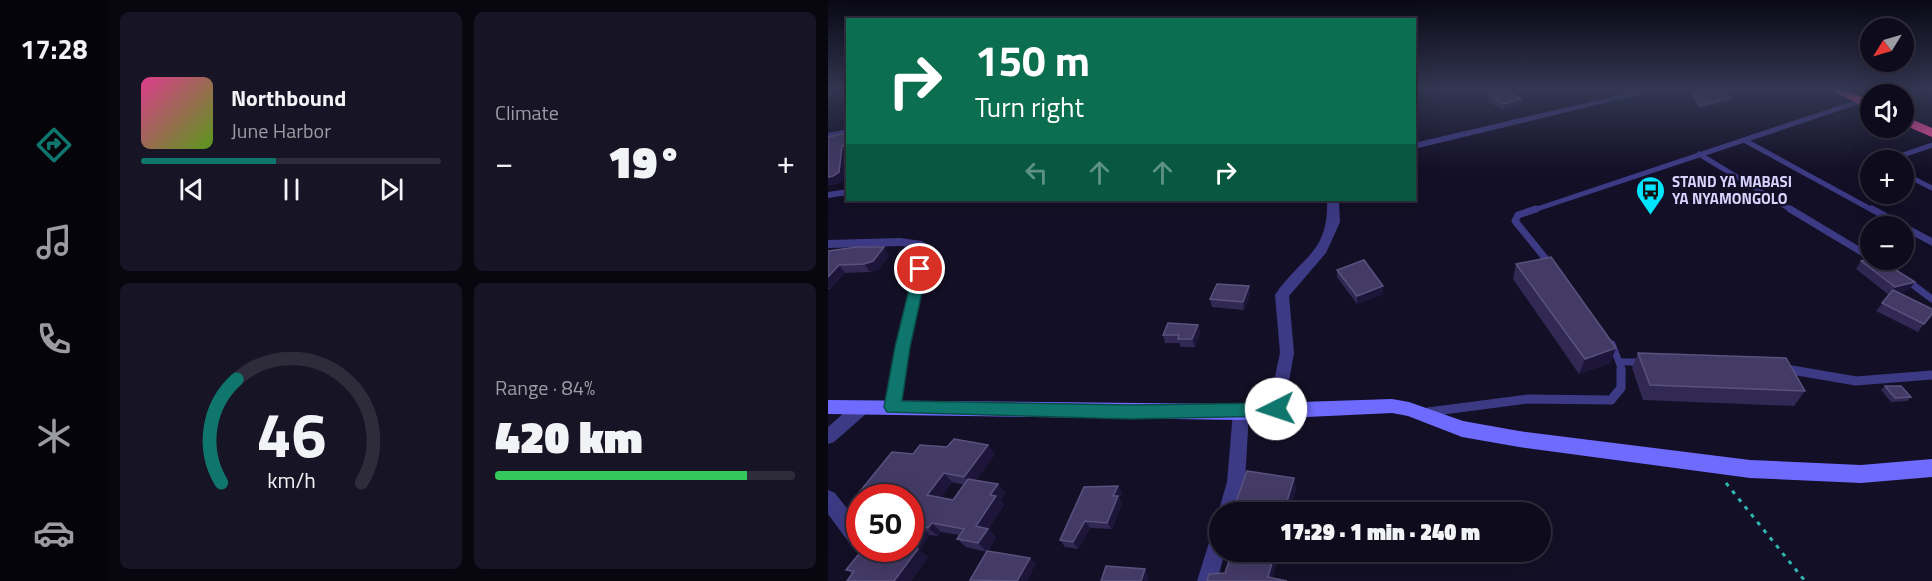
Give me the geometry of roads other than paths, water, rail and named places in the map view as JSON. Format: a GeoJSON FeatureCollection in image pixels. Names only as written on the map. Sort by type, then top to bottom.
{"type":"FeatureCollection","features":[{"type":"Feature","properties":{"kind":"highway"},"geometry":{"type":"LineString","coordinates":[[1914,125],[1932,133]]}},
{"type":"Feature","properties":{"kind":"main road"},"geometry":{"type":"LineString","coordinates":[[828,407],[1242,412],[1392,406],[1423,413],[1462,429],[1519,439],[1713,465],[1861,474],[1932,468]]}},
{"type":"Feature","properties":{"kind":"street"},"geometry":{"type":"LineString","coordinates":[[1416,146],[1542,116]]}},
{"type":"Feature","properties":{"kind":"street"},"geometry":{"type":"LineString","coordinates":[[828,136],[846,132]]}},
{"type":"Feature","properties":{"kind":"street"},"geometry":{"type":"LineString","coordinates":[[828,195],[846,192]]}},
{"type":"Feature","properties":{"kind":"street"},"geometry":{"type":"LineString","coordinates":[[1276,409],[1287,353],[1282,295],[1320,253],[1334,222],[1333,201]]}},
{"type":"Feature","properties":{"kind":"street"},"geometry":{"type":"LineString","coordinates":[[828,244],[900,242],[922,245],[920,269],[902,347],[892,407]]}},
{"type":"Feature","properties":{"kind":"street"},"geometry":{"type":"LineString","coordinates":[[828,437],[861,408]]}},
{"type":"Feature","properties":{"kind":"street"},"geometry":{"type":"LineString","coordinates":[[1230,502],[1236,482],[1242,412]]}},
{"type":"Feature","properties":{"kind":"street"},"geometry":{"type":"LineString","coordinates":[[828,499],[846,523]]}},
{"type":"Feature","properties":{"kind":"street"},"geometry":{"type":"LineString","coordinates":[[1207,581],[1213,562]]}},
{"type":"Feature","properties":{"kind":"lane"},"geometry":{"type":"LineString","coordinates":[[1555,269],[1524,235],[1515,221],[1518,215],[1627,181],[1699,154],[1823,116]]}},
{"type":"Feature","properties":{"kind":"lane"},"geometry":{"type":"LineString","coordinates":[[1744,140],[1883,216]]}},
{"type":"Feature","properties":{"kind":"lane"},"geometry":{"type":"LineString","coordinates":[[1914,151],[1932,145]]}},
{"type":"Feature","properties":{"kind":"lane"},"geometry":{"type":"LineString","coordinates":[[1699,154],[1860,251]]}},
{"type":"Feature","properties":{"kind":"lane"},"geometry":{"type":"LineString","coordinates":[[1914,179],[1932,188]]}},
{"type":"Feature","properties":{"kind":"lane"},"geometry":{"type":"LineString","coordinates":[[1914,233],[1932,242]]}},
{"type":"Feature","properties":{"kind":"lane"},"geometry":{"type":"LineString","coordinates":[[1899,274],[1932,299]]}},
{"type":"Feature","properties":{"kind":"lane"},"geometry":{"type":"LineString","coordinates":[[1423,413],[1528,399],[1611,400],[1619,393],[1623,375],[1622,362],[1605,335]]}},
{"type":"Feature","properties":{"kind":"lane"},"geometry":{"type":"LineString","coordinates":[[1622,362],[1655,361]]}},
{"type":"Feature","properties":{"kind":"lane"},"geometry":{"type":"LineString","coordinates":[[1774,366],[1856,381],[1932,375]]}},
{"type":"Feature","properties":{"kind":"place","name":"STAND YA MABASI YA NYAMONGOLO"},"geometry":{"type":"Point","coordinates":[1651,216]}}]}
